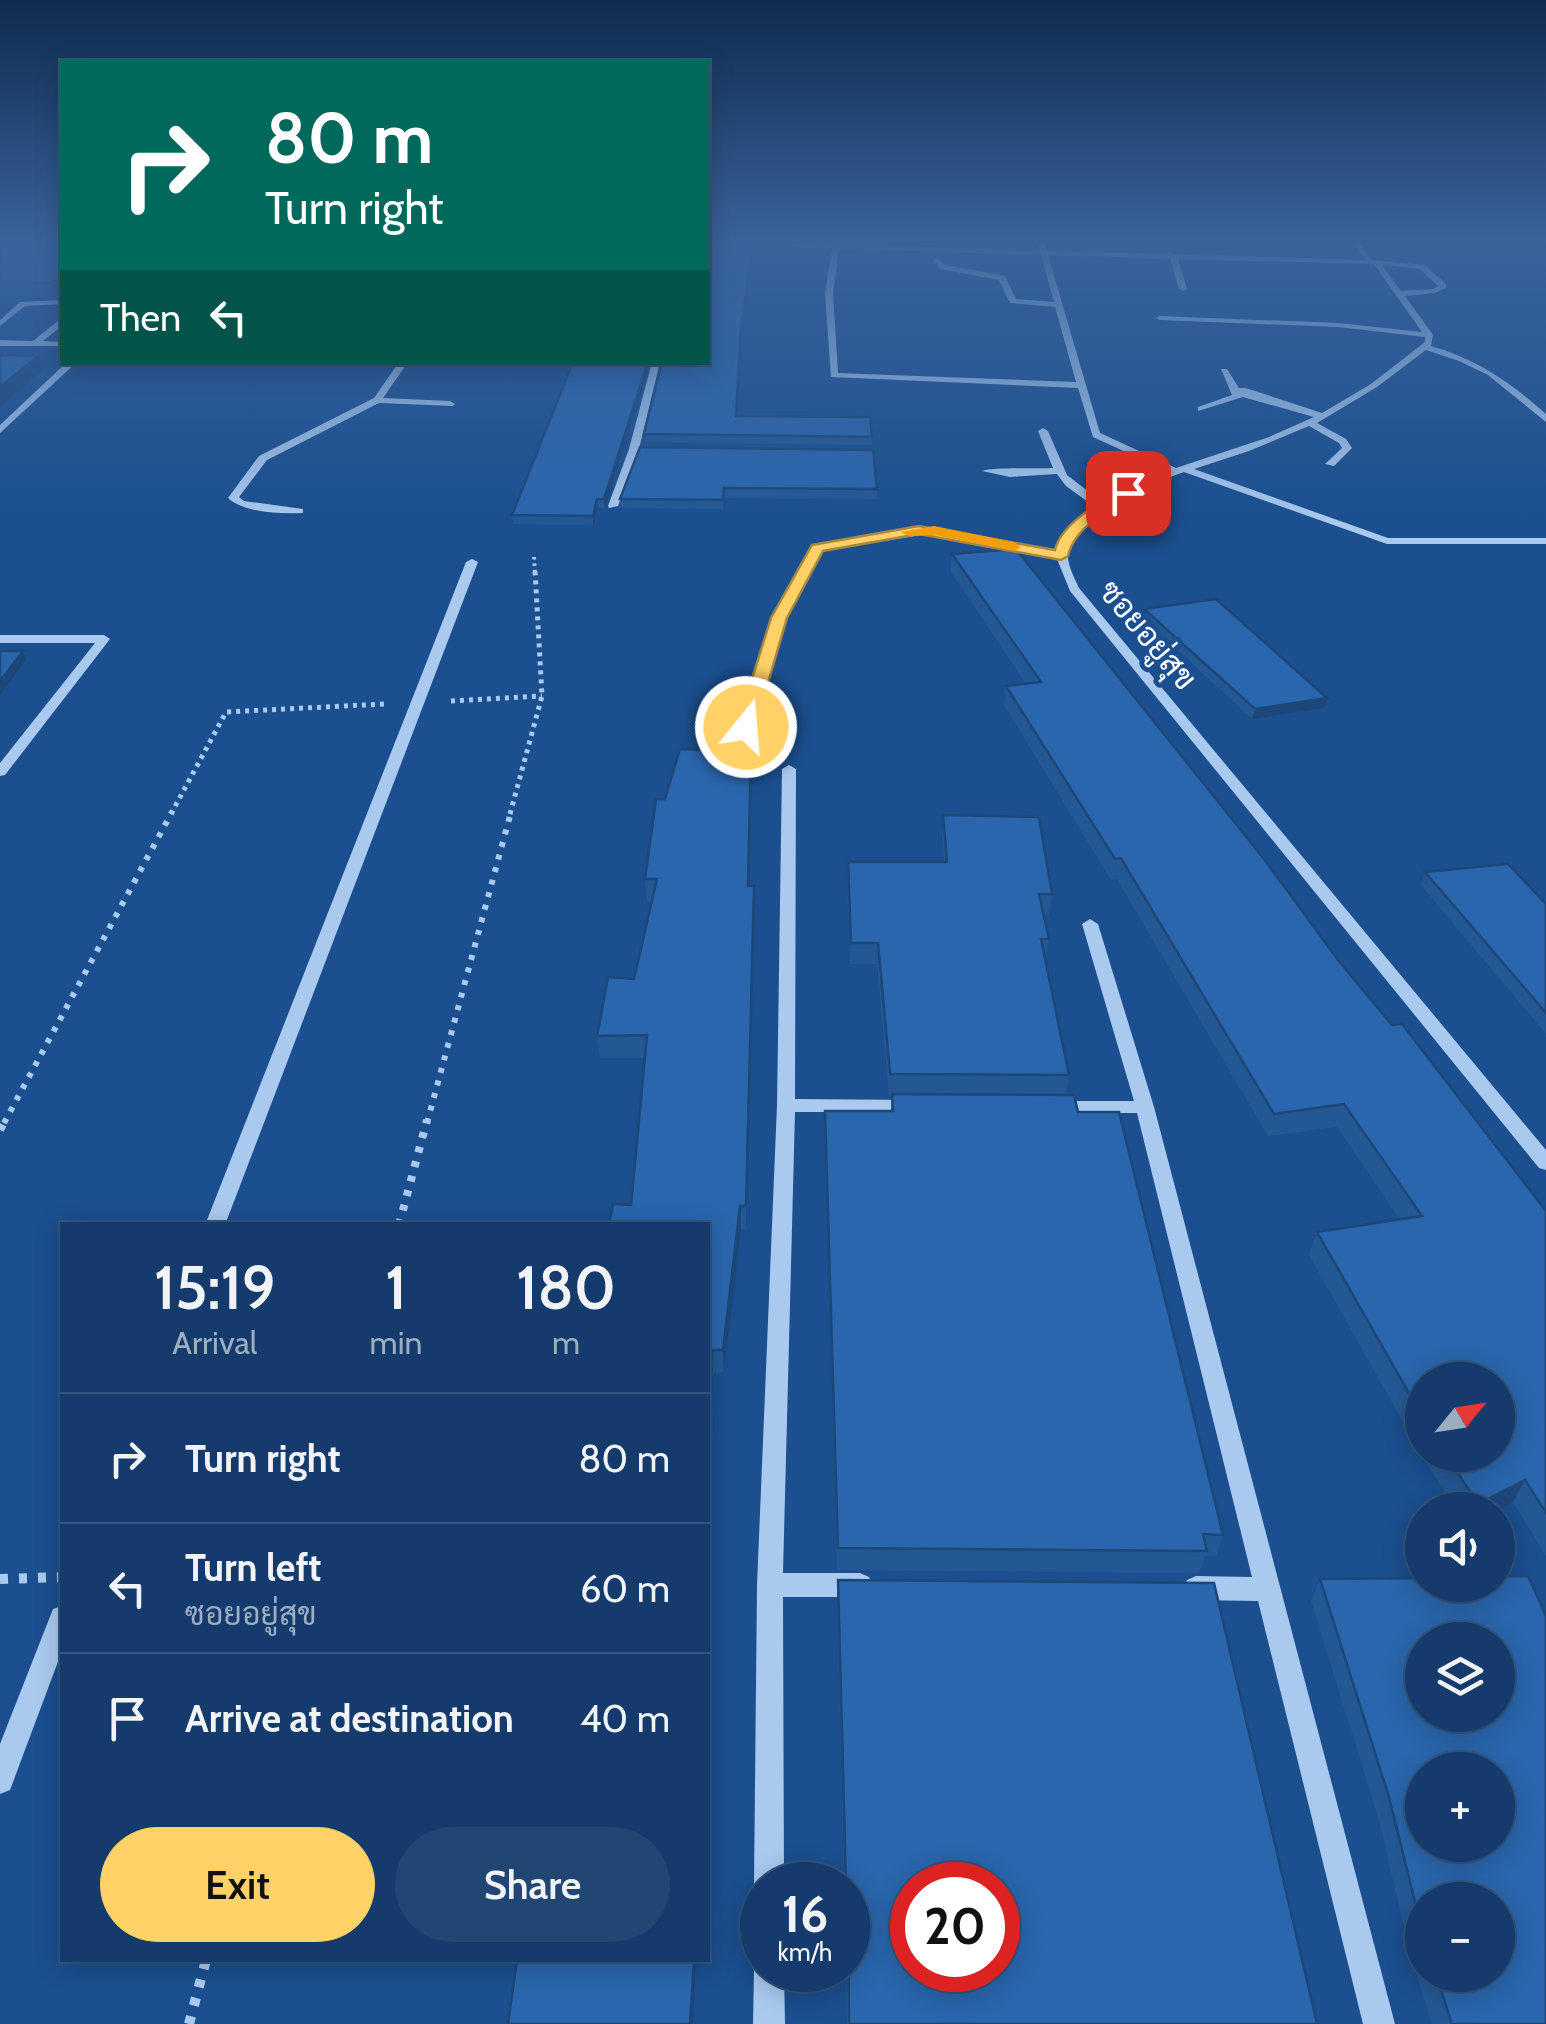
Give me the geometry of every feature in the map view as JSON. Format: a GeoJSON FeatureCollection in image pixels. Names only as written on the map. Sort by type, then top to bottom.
{"type":"FeatureCollection","features":[{"type":"Feature","properties":{"kind":"street"},"geometry":{"type":"LineString","coordinates":[[34,344],[47,333]]}},
{"type":"Feature","properties":{"kind":"street"},"geometry":{"type":"LineString","coordinates":[[831,333],[834,375],[1080,385]]}},
{"type":"Feature","properties":{"kind":"street"},"geometry":{"type":"LineString","coordinates":[[1067,333],[1096,435],[1180,470],[1387,541],[1546,541]]}},
{"type":"Feature","properties":{"kind":"street"},"geometry":{"type":"LineString","coordinates":[[1385,333],[1427,341],[1469,358],[1491,370],[1546,419]]}},
{"type":"Feature","properties":{"kind":"street"},"geometry":{"type":"LineString","coordinates":[[1423,333],[1427,341]]}},
{"type":"Feature","properties":{"kind":"street","name":"ซอยอยู่สุข"},"geometry":{"type":"LineString","coordinates":[[1427,341],[1370,392],[1308,422],[1180,470],[1102,507],[1064,541],[1061,556],[1074,590],[1546,1163]]}},
{"type":"Feature","properties":{"kind":"street"},"geometry":{"type":"LineString","coordinates":[[0,343],[60,344]]}},
{"type":"Feature","properties":{"kind":"street"},"geometry":{"type":"LineString","coordinates":[[0,352],[48,344]]}},
{"type":"Feature","properties":{"kind":"street"},"geometry":{"type":"LineString","coordinates":[[0,430],[70,365]]}},
{"type":"Feature","properties":{"kind":"street"},"geometry":{"type":"LineString","coordinates":[[300,511],[241,504],[232,498],[263,458],[377,400],[402,365]]}},
{"type":"Feature","properties":{"kind":"street"},"geometry":{"type":"LineString","coordinates":[[613,506],[634,448],[655,365]]}},
{"type":"Feature","properties":{"kind":"street"},"geometry":{"type":"LineString","coordinates":[[1224,371],[1238,394]]}},
{"type":"Feature","properties":{"kind":"street"},"geometry":{"type":"LineString","coordinates":[[1202,409],[1251,392],[1322,416]]}},
{"type":"Feature","properties":{"kind":"street"},"geometry":{"type":"LineString","coordinates":[[377,400],[450,404]]}},
{"type":"Feature","properties":{"kind":"street"},"geometry":{"type":"LineString","coordinates":[[1308,422],[1344,441],[1347,448],[1330,464]]}},
{"type":"Feature","properties":{"kind":"street"},"geometry":{"type":"LineString","coordinates":[[1044,431],[1056,471],[1069,485],[1102,507]]}},
{"type":"Feature","properties":{"kind":"street"},"geometry":{"type":"LineString","coordinates":[[634,448],[654,449]]}},
{"type":"Feature","properties":{"kind":"street"},"geometry":{"type":"LineString","coordinates":[[987,471],[1056,471]]}},
{"type":"Feature","properties":{"kind":"street"},"geometry":{"type":"LineString","coordinates":[[746,727],[779,618],[818,548],[919,530],[1061,556]]}},
{"type":"Feature","properties":{"kind":"street"},"geometry":{"type":"LineString","coordinates":[[216,1222],[472,562]]}},
{"type":"Feature","properties":{"kind":"street"},"geometry":{"type":"LineString","coordinates":[[0,640],[104,639],[0,772]]}},
{"type":"Feature","properties":{"kind":"street"},"geometry":{"type":"LineString","coordinates":[[770,1862],[770,1585],[786,1105],[789,769]]}},
{"type":"Feature","properties":{"kind":"street"},"geometry":{"type":"LineString","coordinates":[[1090,924],[1145,1107],[1379,2024]]}},
{"type":"Feature","properties":{"kind":"street"},"geometry":{"type":"LineString","coordinates":[[786,1105],[946,1106]]}},
{"type":"Feature","properties":{"kind":"street"},"geometry":{"type":"LineString","coordinates":[[1025,1106],[1145,1107]]}},
{"type":"Feature","properties":{"kind":"street"},"geometry":{"type":"LineString","coordinates":[[770,1585],[890,1586]]}},
{"type":"Feature","properties":{"kind":"street"},"geometry":{"type":"LineString","coordinates":[[1170,1588],[1270,1589]]}},
{"type":"Feature","properties":{"kind":"street"},"geometry":{"type":"LineString","coordinates":[[0,1780],[60,1623]]}},
{"type":"Feature","properties":{"kind":"street"},"geometry":{"type":"LineString","coordinates":[[769,1992],[769,2024]]}},
{"type":"Feature","properties":{"kind":"path"},"geometry":{"type":"LineString","coordinates":[[399,1222],[542,696],[534,557]]}},
{"type":"Feature","properties":{"kind":"path"},"geometry":{"type":"LineString","coordinates":[[443,701],[542,696]]}},
{"type":"Feature","properties":{"kind":"path"},"geometry":{"type":"LineString","coordinates":[[0,1130],[226,712],[403,703]]}},
{"type":"Feature","properties":{"kind":"path"},"geometry":{"type":"LineString","coordinates":[[0,1579],[60,1577]]}},
{"type":"Feature","properties":{"kind":"path"},"geometry":{"type":"LineString","coordinates":[[189,2024],[205,1962]]}},
{"type":"Feature","properties":{"kind":"building"},"geometry":{"type":"Polygon","coordinates":[[[710,333],[741,333],[736,416],[870,417],[872,437],[644,434],[661,365],[710,365],[710,333]]]}},
{"type":"Feature","properties":{"kind":"building"},"geometry":{"type":"Polygon","coordinates":[[[0,355],[38,356],[0,387],[0,355]]]}},
{"type":"Feature","properties":{"kind":"building"},"geometry":{"type":"Polygon","coordinates":[[[572,365],[647,365],[604,499],[597,499],[593,516],[512,515],[572,365]]]}},
{"type":"Feature","properties":{"kind":"building"},"geometry":{"type":"Polygon","coordinates":[[[640,447],[873,450],[877,489],[724,488],[723,500],[620,499],[640,447]]]}},
{"type":"Feature","properties":{"kind":"building"},"geometry":{"type":"Polygon","coordinates":[[[1016,549],[1264,859],[1338,960],[1392,1025],[1402,1024],[1546,1211],[1546,1513],[1525,1480],[1502,1492],[1470,1492],[1457,1472],[1515,1472],[1515,1362],[1405,1362],[1405,1386],[1317,1232],[1422,1216],[1344,1104],[1274,1114],[1121,858],[1115,859],[1006,686],[1041,682],[952,554],[1016,549]]]}},
{"type":"Feature","properties":{"kind":"building"},"geometry":{"type":"Polygon","coordinates":[[[1216,599],[1327,698],[1255,709],[1144,609],[1216,599]]]}},
{"type":"Feature","properties":{"kind":"building"},"geometry":{"type":"Polygon","coordinates":[[[0,651],[23,651],[0,681],[0,651]]]}},
{"type":"Feature","properties":{"kind":"building"},"geometry":{"type":"Polygon","coordinates":[[[680,749],[751,752],[748,886],[754,886],[746,1206],[740,1206],[723,1350],[712,1350],[710,1464],[710,1222],[610,1222],[613,1204],[631,1205],[647,1035],[597,1036],[608,977],[634,979],[657,879],[645,879],[656,799],[665,799],[680,749]]]}},
{"type":"Feature","properties":{"kind":"building"},"geometry":{"type":"Polygon","coordinates":[[[943,815],[1039,817],[1052,894],[1039,894],[1049,939],[1041,939],[1069,1075],[890,1074],[878,943],[851,943],[848,862],[947,862],[943,815]]]}},
{"type":"Feature","properties":{"kind":"building"},"geometry":{"type":"Polygon","coordinates":[[[1508,864],[1546,904],[1546,1013],[1425,872],[1508,864]]]}},
{"type":"Feature","properties":{"kind":"building"},"geometry":{"type":"Polygon","coordinates":[[[892,1094],[1074,1095],[1078,1112],[1119,1112],[1223,1535],[1203,1534],[1207,1551],[838,1548],[825,1111],[893,1111],[892,1094]]]}},
{"type":"Feature","properties":{"kind":"building"},"geometry":{"type":"Polygon","coordinates":[[[1515,1576],[1528,1576],[1546,1616],[1546,2024],[1452,2024],[1442,1992],[1515,1992],[1515,1882],[1410,1882],[1405,1862],[1515,1862],[1515,1752],[1405,1752],[1405,1861],[1389,1797],[1320,1579],[1405,1578],[1405,1602],[1515,1602],[1515,1576]]]}},
{"type":"Feature","properties":{"kind":"building"},"geometry":{"type":"Polygon","coordinates":[[[838,1580],[1214,1583],[1317,2024],[849,2024],[849,1992],[870,1992],[870,1862],[845,1862],[838,1580]]]}},
{"type":"Feature","properties":{"kind":"building"},"geometry":{"type":"Polygon","coordinates":[[[517,1962],[694,1962],[690,2024],[508,2024],[517,1962]]]}},
{"type":"Feature","properties":{"kind":"slow traffic"},"geometry":{"type":"LineString","coordinates":[[909,532],[934,530],[1014,547]]}},
{"type":"Feature","properties":{"kind":"route"},"geometry":{"type":"LineString","coordinates":[[746,727],[779,618],[818,548],[934,530],[1061,556],[1064,541],[1102,507],[1128,493]]}}]}
